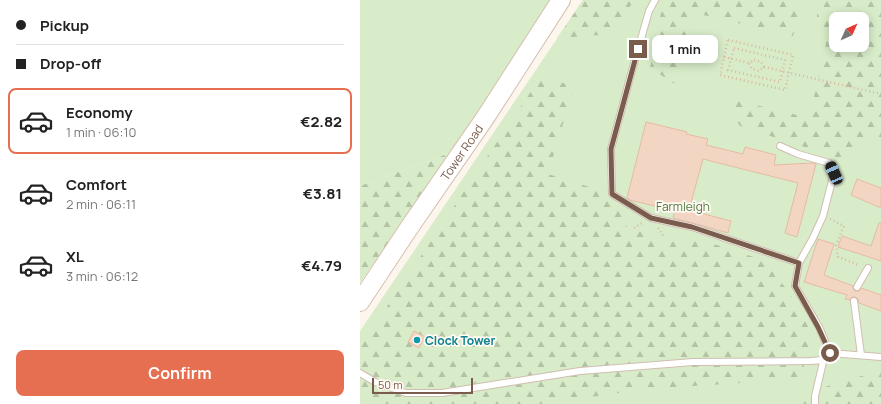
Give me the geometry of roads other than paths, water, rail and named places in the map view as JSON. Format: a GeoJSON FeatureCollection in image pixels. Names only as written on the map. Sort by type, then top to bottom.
{"type":"FeatureCollection","features":[{"type":"Feature","properties":{"kind":"street","name":"Tower Road"},"geometry":{"type":"LineString","coordinates":[[360,302],[485,118],[561,0]]}},
{"type":"Feature","properties":{"kind":"lane"},"geometry":{"type":"LineString","coordinates":[[656,0],[649,11],[611,149],[612,194],[651,218],[692,227],[799,263]]}},
{"type":"Feature","properties":{"kind":"lane"},"geometry":{"type":"LineString","coordinates":[[780,146],[798,154],[829,164],[834,173],[823,216],[799,263],[795,286],[818,327],[830,353]]}},
{"type":"Feature","properties":{"kind":"lane"},"geometry":{"type":"LineString","coordinates":[[857,287],[868,268]]}},
{"type":"Feature","properties":{"kind":"lane"},"geometry":{"type":"LineString","coordinates":[[854,301],[861,355]]}},
{"type":"Feature","properties":{"kind":"lane"},"geometry":{"type":"LineString","coordinates":[[815,404],[815,396],[823,360],[830,353],[881,357]]}},
{"type":"Feature","properties":{"kind":"lane"},"geometry":{"type":"LineString","coordinates":[[360,373],[375,382],[406,393],[442,393],[580,371],[693,362],[823,360]]}},
{"type":"Feature","properties":{"kind":"place","name":"Clock Tower"},"geometry":{"type":"Point","coordinates":[417,340]}},
{"type":"Feature","properties":{"kind":"park label","name":"Farmleigh"},"geometry":{"type":"Point","coordinates":[683,206]}}]}
